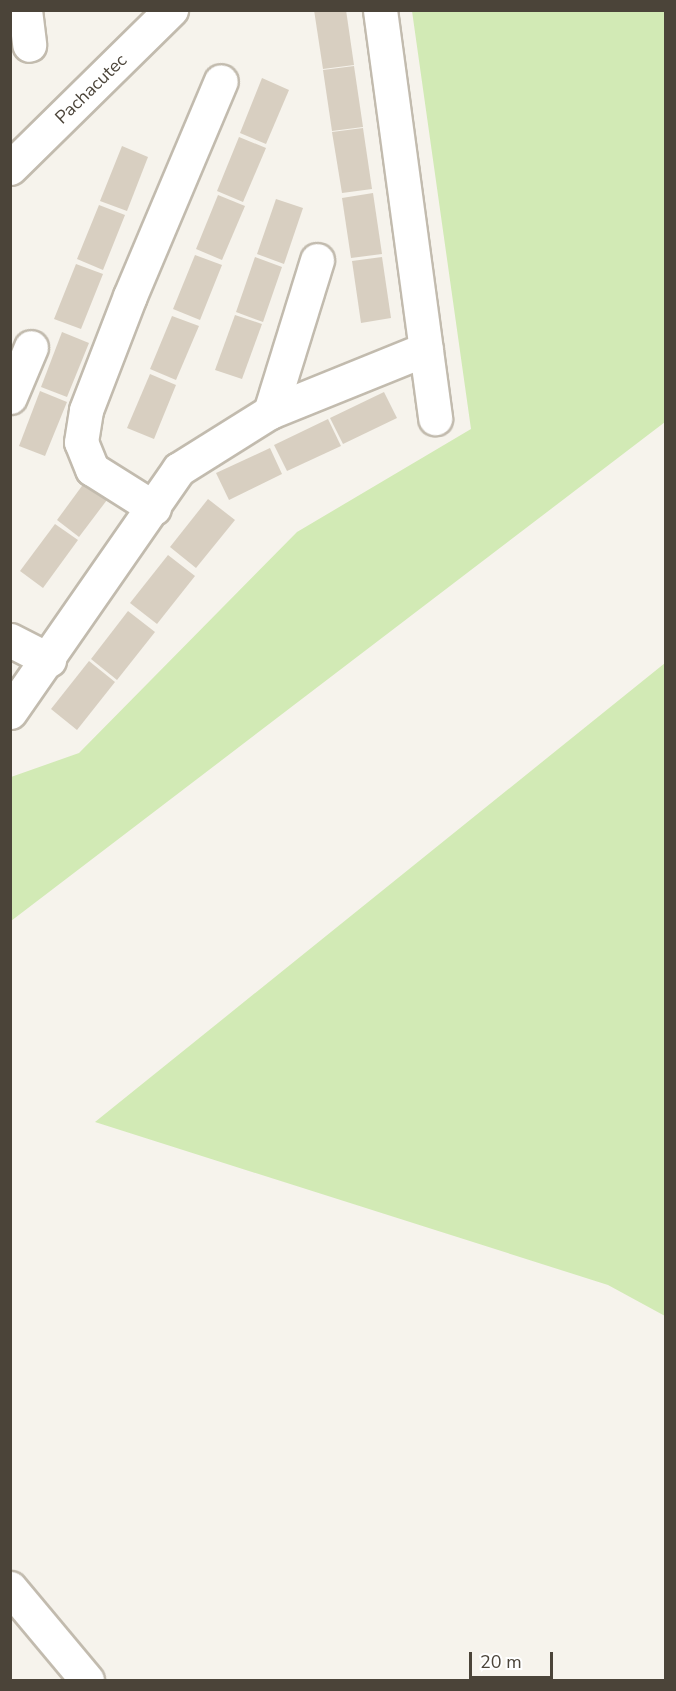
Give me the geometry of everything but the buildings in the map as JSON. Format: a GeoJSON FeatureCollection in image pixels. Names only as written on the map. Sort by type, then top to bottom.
{"type":"FeatureCollection","features":[{"type":"Feature","properties":{"kind":"street"},"geometry":{"type":"LineString","coordinates":[[25,10],[29,45]]}},
{"type":"Feature","properties":{"kind":"street","name":"Pachacutec"},"geometry":{"type":"LineString","coordinates":[[10,168],[171,10]]}},
{"type":"Feature","properties":{"kind":"street"},"geometry":{"type":"LineString","coordinates":[[380,10],[435,418]]}},
{"type":"Feature","properties":{"kind":"street"},"geometry":{"type":"LineString","coordinates":[[154,507],[92,468],[82,431],[130,296],[221,81]]}},
{"type":"Feature","properties":{"kind":"street"},"geometry":{"type":"LineString","coordinates":[[270,412],[317,260]]}},
{"type":"Feature","properties":{"kind":"street"},"geometry":{"type":"LineString","coordinates":[[10,397],[31,347]]}},
{"type":"Feature","properties":{"kind":"street"},"geometry":{"type":"LineString","coordinates":[[10,712],[49,660],[179,469],[270,412],[426,349]]}},
{"type":"Feature","properties":{"kind":"street"},"geometry":{"type":"LineString","coordinates":[[10,640],[49,660]]}},
{"type":"Feature","properties":{"kind":"street"},"geometry":{"type":"LineString","coordinates":[[10,1588],[87,1680]]}},
{"type":"Feature","properties":{"kind":"green space"},"geometry":{"type":"Polygon","coordinates":[[[412,11],[665,11],[665,422],[11,921],[11,777],[79,753],[297,532],[471,429],[412,11]]]}},
{"type":"Feature","properties":{"kind":"green space"},"geometry":{"type":"Polygon","coordinates":[[[665,663],[665,1316],[608,1285],[95,1122],[665,663]]]}}]}
